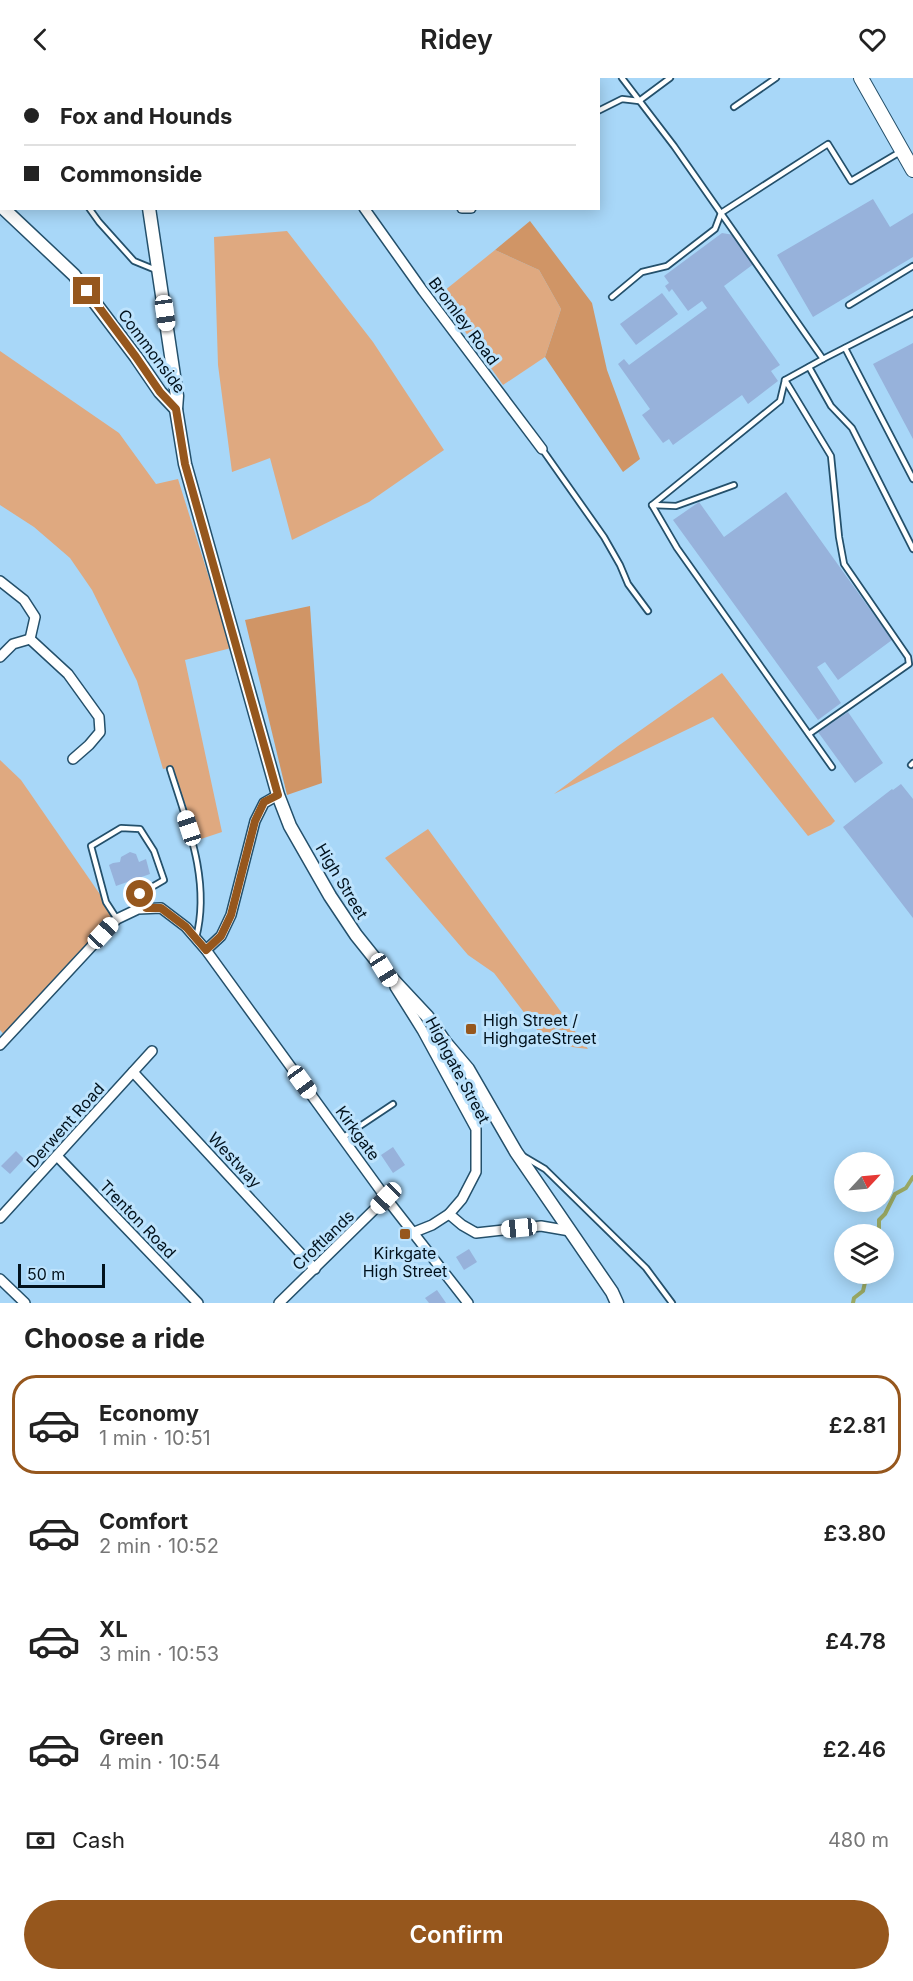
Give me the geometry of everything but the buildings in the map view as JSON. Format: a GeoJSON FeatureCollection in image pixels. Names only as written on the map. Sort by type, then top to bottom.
{"type":"FeatureCollection","features":[{"type":"Feature","properties":{"kind":"main road"},"geometry":{"type":"LineString","coordinates":[[861,78],[913,170]]}},
{"type":"Feature","properties":{"kind":"street","name":"Commonside"},"geometry":{"type":"LineString","coordinates":[[5,210],[74,274],[160,392],[176,409]]}},
{"type":"Feature","properties":{"kind":"street","name":"High Street"},"geometry":{"type":"LineString","coordinates":[[149,210],[185,464],[278,795],[290,826],[330,896],[356,935],[384,970],[427,1016],[468,1069],[516,1152],[612,1292],[617,1303]]}},
{"type":"Feature","properties":{"kind":"street","name":"Bromley Road"},"geometry":{"type":"LineString","coordinates":[[366,212],[542,449]]}},
{"type":"Feature","properties":{"kind":"street"},"geometry":{"type":"LineString","coordinates":[[0,581],[24,600],[35,617],[30,639]]}},
{"type":"Feature","properties":{"kind":"street"},"geometry":{"type":"LineString","coordinates":[[0,657],[13,644],[30,639]]}},
{"type":"Feature","properties":{"kind":"street"},"geometry":{"type":"LineString","coordinates":[[30,639],[68,674],[99,717],[100,732],[73,759]]}},
{"type":"Feature","properties":{"kind":"street"},"geometry":{"type":"LineString","coordinates":[[206,950],[221,936],[231,915],[255,821],[264,802],[278,795]]}},
{"type":"Feature","properties":{"kind":"street"},"geometry":{"type":"LineString","coordinates":[[0,1044],[117,919],[138,909],[146,908]]}},
{"type":"Feature","properties":{"kind":"street","name":"Kirkgate"},"geometry":{"type":"LineString","coordinates":[[146,908],[161,908],[186,927],[206,950],[386,1198],[468,1303]]}},
{"type":"Feature","properties":{"kind":"street","name":"Highgate Street"},"geometry":{"type":"LineString","coordinates":[[384,970],[422,1030],[476,1129],[477,1172],[462,1199],[449,1214],[432,1225],[412,1233]]}},
{"type":"Feature","properties":{"kind":"street","name":"Derwent Road"},"geometry":{"type":"LineString","coordinates":[[0,1218],[152,1051]]}},
{"type":"Feature","properties":{"kind":"street","name":"Westway"},"geometry":{"type":"LineString","coordinates":[[133,1072],[315,1269]]}},
{"type":"Feature","properties":{"kind":"street","name":"Trenton Road"},"geometry":{"type":"LineString","coordinates":[[57,1156],[198,1303]]}},
{"type":"Feature","properties":{"kind":"street","name":"Croftlands"},"geometry":{"type":"LineString","coordinates":[[279,1303],[386,1198]]}},
{"type":"Feature","properties":{"kind":"street"},"geometry":{"type":"LineString","coordinates":[[449,1214],[476,1233],[541,1226],[570,1231]]}},
{"type":"Feature","properties":{"kind":"street"},"geometry":{"type":"LineString","coordinates":[[0,1279],[25,1303]]}},
{"type":"Feature","properties":{"kind":"lane"},"geometry":{"type":"LineString","coordinates":[[622,78],[674,146],[823,359]]}},
{"type":"Feature","properties":{"kind":"lane"},"geometry":{"type":"LineString","coordinates":[[600,110],[622,99],[639,101],[670,78]]}},
{"type":"Feature","properties":{"kind":"lane"},"geometry":{"type":"LineString","coordinates":[[734,107],[776,78]]}},
{"type":"Feature","properties":{"kind":"lane"},"geometry":{"type":"LineString","coordinates":[[612,297],[642,272],[667,266],[715,229],[721,213],[828,144],[851,181],[902,151]]}},
{"type":"Feature","properties":{"kind":"lane"},"geometry":{"type":"LineString","coordinates":[[90,210],[134,261],[159,271]]}},
{"type":"Feature","properties":{"kind":"lane"},"geometry":{"type":"LineString","coordinates":[[849,305],[913,266]]}},
{"type":"Feature","properties":{"kind":"lane"},"geometry":{"type":"LineString","coordinates":[[652,505],[780,401],[785,380],[913,313]]}},
{"type":"Feature","properties":{"kind":"lane"},"geometry":{"type":"LineString","coordinates":[[845,348],[913,479]]}},
{"type":"Feature","properties":{"kind":"lane"},"geometry":{"type":"LineString","coordinates":[[809,367],[831,405],[852,428],[913,549]]}},
{"type":"Feature","properties":{"kind":"lane"},"geometry":{"type":"LineString","coordinates":[[785,380],[831,456],[844,564],[908,657],[909,664],[809,734]]}},
{"type":"Feature","properties":{"kind":"lane"},"geometry":{"type":"LineString","coordinates":[[542,449],[604,537],[628,584],[648,611]]}},
{"type":"Feature","properties":{"kind":"lane"},"geometry":{"type":"LineString","coordinates":[[652,505],[676,506],[735,485]]}},
{"type":"Feature","properties":{"kind":"lane"},"geometry":{"type":"LineString","coordinates":[[652,505],[677,548],[832,767]]}},
{"type":"Feature","properties":{"kind":"lane"},"geometry":{"type":"LineString","coordinates":[[170,769],[195,848],[200,896],[200,921],[196,938]]}},
{"type":"Feature","properties":{"kind":"lane"},"geometry":{"type":"LineString","coordinates":[[117,919],[106,902],[91,846],[121,828],[140,829],[154,851],[164,880],[140,894],[146,908]]}},
{"type":"Feature","properties":{"kind":"lane"},"geometry":{"type":"LineString","coordinates":[[342,1137],[393,1104]]}},
{"type":"Feature","properties":{"kind":"lane"},"geometry":{"type":"LineString","coordinates":[[516,1152],[545,1168],[646,1268],[672,1303]]}},
{"type":"Feature","properties":{"kind":"shaded area"},"geometry":{"type":"Polygon","coordinates":[[[530,221],[592,303],[607,370],[640,459],[623,472],[545,357],[561,309],[539,270],[495,250],[530,221]]]}},
{"type":"Feature","properties":{"kind":"shaded area"},"geometry":{"type":"Polygon","coordinates":[[[287,231],[373,342],[444,450],[369,502],[292,540],[270,458],[232,472],[218,365],[214,237],[287,231]]]}},
{"type":"Feature","properties":{"kind":"shaded area"},"geometry":{"type":"Polygon","coordinates":[[[495,250],[539,270],[561,309],[545,357],[503,385],[439,295],[495,250]]]}},
{"type":"Feature","properties":{"kind":"shaded area"},"geometry":{"type":"Polygon","coordinates":[[[0,351],[119,433],[156,484],[178,479],[231,648],[185,660],[222,832],[198,840],[172,767],[163,769],[137,681],[92,590],[70,558],[34,527],[0,505],[0,351]]]}},
{"type":"Feature","properties":{"kind":"shaded area"},"geometry":{"type":"Polygon","coordinates":[[[310,606],[322,783],[287,795],[245,620],[310,606]]]}},
{"type":"Feature","properties":{"kind":"shaded area"},"geometry":{"type":"Polygon","coordinates":[[[722,673],[835,821],[831,825],[808,836],[713,717],[554,794],[618,746],[722,673]]]}},
{"type":"Feature","properties":{"kind":"shaded area"},"geometry":{"type":"Polygon","coordinates":[[[0,760],[21,780],[117,919],[7,1038],[0,1030],[0,760]]]}},
{"type":"Feature","properties":{"kind":"shaded area"},"geometry":{"type":"Polygon","coordinates":[[[428,829],[588,1049],[548,1044],[494,973],[468,955],[385,858],[428,829]]]}},
{"type":"Feature","properties":{"kind":"waterway"},"geometry":{"type":"LineString","coordinates":[[879,1224],[879,1220],[885,1214],[895,1194],[906,1188],[913,1177]]}},
{"type":"Feature","properties":{"kind":"waterway"},"geometry":{"type":"LineString","coordinates":[[853,1303],[854,1298],[863,1291],[865,1284]]}},
{"type":"Feature","properties":{"kind":"place","name":"High Street / HighgateStreet"},"geometry":{"type":"Point","coordinates":[471,1029]}},
{"type":"Feature","properties":{"kind":"place","name":"Kirkgate High Street"},"geometry":{"type":"Point","coordinates":[405,1234]}},
{"type":"Feature","properties":{"kind":"route"},"geometry":{"type":"LineString","coordinates":[[87,291],[160,392],[176,409],[185,464],[278,795],[264,802],[255,821],[231,915],[221,936],[206,950],[186,927],[161,908],[146,908],[140,894]]}}]}
